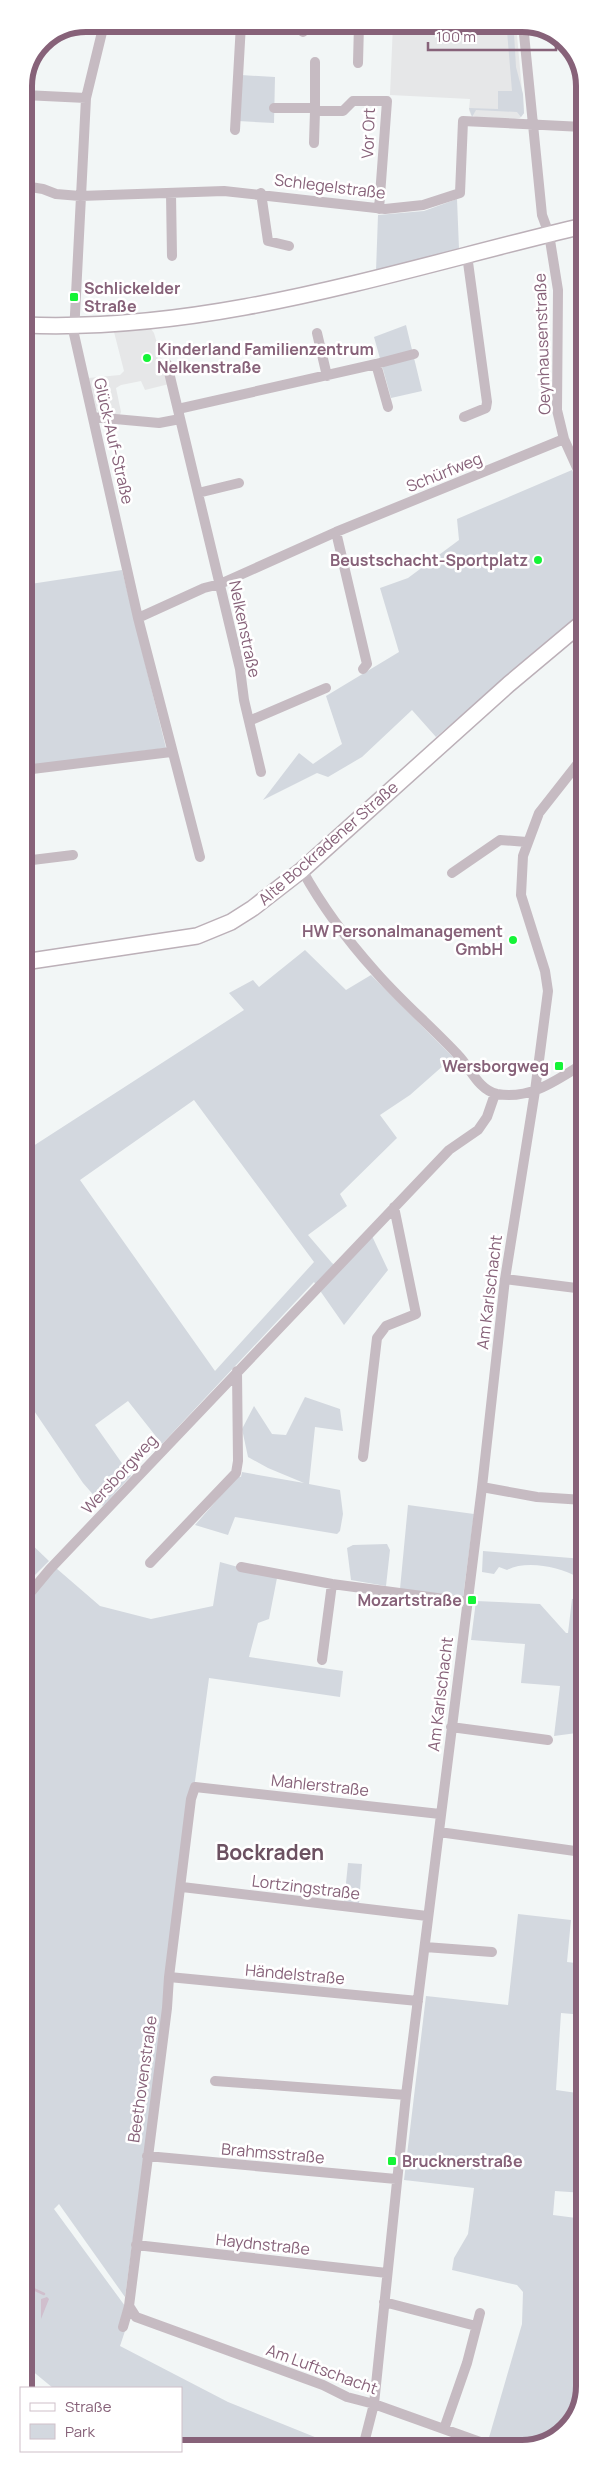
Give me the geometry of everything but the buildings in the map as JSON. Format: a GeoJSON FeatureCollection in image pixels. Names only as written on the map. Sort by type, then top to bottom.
{"type":"FeatureCollection","features":[{"type":"Feature","properties":{"kind":"street","name":"Glück-Auf-Straße"},"geometry":{"type":"LineString","coordinates":[[102,32],[86,98],[80,196],[76,326],[74,334],[138,618],[171,752],[200,857]]}},
{"type":"Feature","properties":{"kind":"street"},"geometry":{"type":"LineString","coordinates":[[235,130],[241,32]]}},
{"type":"Feature","properties":{"kind":"street"},"geometry":{"type":"LineString","coordinates":[[358,63],[359,33]]}},
{"type":"Feature","properties":{"kind":"street","name":"Oeynhausenstraße"},"geometry":{"type":"LineString","coordinates":[[524,33],[542,215],[549,234],[558,290],[557,410],[564,439],[576,466]]}},
{"type":"Feature","properties":{"kind":"street"},"geometry":{"type":"LineString","coordinates":[[314,143],[315,62]]}},
{"type":"Feature","properties":{"kind":"street"},"geometry":{"type":"LineString","coordinates":[[32,95],[86,98]]}},
{"type":"Feature","properties":{"kind":"street","name":"Vor Ort"},"geometry":{"type":"LineString","coordinates":[[315,110],[342,111],[353,102],[387,101],[379,209]]}},
{"type":"Feature","properties":{"kind":"street"},"geometry":{"type":"LineString","coordinates":[[274,108],[315,110]]}},
{"type":"Feature","properties":{"kind":"street","name":"Schlegelstraße"},"geometry":{"type":"LineString","coordinates":[[32,187],[56,194],[80,196],[224,191],[261,193],[379,209],[423,205],[460,193],[463,121],[534,125]]}},
{"type":"Feature","properties":{"kind":"street"},"geometry":{"type":"LineString","coordinates":[[534,125],[576,127]]}},
{"type":"Feature","properties":{"kind":"street","name":"Schlegelstraße"},"geometry":{"type":"LineString","coordinates":[[261,193],[268,241],[289,246]]}},
{"type":"Feature","properties":{"kind":"street"},"geometry":{"type":"LineString","coordinates":[[170,194],[172,256]]}},
{"type":"Feature","properties":{"kind":"street"},"geometry":{"type":"LineString","coordinates":[[32,325],[76,326],[163,320],[264,304],[348,285],[576,228]]}},
{"type":"Feature","properties":{"kind":"street"},"geometry":{"type":"LineString","coordinates":[[464,417],[486,408],[488,402],[466,255]]}},
{"type":"Feature","properties":{"kind":"street"},"geometry":{"type":"LineString","coordinates":[[318,333],[327,376]]}},
{"type":"Feature","properties":{"kind":"street"},"geometry":{"type":"LineString","coordinates":[[93,417],[159,423],[179,414],[414,354]]}},
{"type":"Feature","properties":{"kind":"street","name":"Nelkenstraße"},"geometry":{"type":"LineString","coordinates":[[167,364],[240,669],[249,721],[261,772]]}},
{"type":"Feature","properties":{"kind":"street"},"geometry":{"type":"LineString","coordinates":[[376,364],[388,407]]}},
{"type":"Feature","properties":{"kind":"street","name":"Schürfweg"},"geometry":{"type":"LineString","coordinates":[[138,618],[336,532],[564,439]]}},
{"type":"Feature","properties":{"kind":"street"},"geometry":{"type":"LineString","coordinates":[[198,493],[239,483]]}},
{"type":"Feature","properties":{"kind":"street"},"geometry":{"type":"LineString","coordinates":[[336,532],[367,664],[363,668]]}},
{"type":"Feature","properties":{"kind":"street","name":"Alte Bockradener Straße"},"geometry":{"type":"LineString","coordinates":[[32,961],[197,936],[239,918],[302,870],[509,684],[576,628]]}},
{"type":"Feature","properties":{"kind":"street"},"geometry":{"type":"LineString","coordinates":[[249,721],[326,688]]}},
{"type":"Feature","properties":{"kind":"street"},"geometry":{"type":"LineString","coordinates":[[32,769],[171,752]]}},
{"type":"Feature","properties":{"kind":"street"},"geometry":{"type":"LineString","coordinates":[[535,1091],[548,991],[544,971],[521,895],[522,872],[527,842],[539,813],[576,766]]}},
{"type":"Feature","properties":{"kind":"street"},"geometry":{"type":"LineString","coordinates":[[452,873],[500,840],[527,842]]}},
{"type":"Feature","properties":{"kind":"street"},"geometry":{"type":"LineString","coordinates":[[32,860],[72,855]]}},
{"type":"Feature","properties":{"kind":"street"},"geometry":{"type":"LineString","coordinates":[[302,870],[324,905],[375,971],[459,1056],[483,1087],[495,1094],[518,1094],[535,1091],[558,1080],[576,1068]]}},
{"type":"Feature","properties":{"kind":"street","name":"Am Karlschacht"},"geometry":{"type":"LineString","coordinates":[[365,2440],[374,2404],[396,2179],[425,1947],[427,1916],[482,1487],[505,1279],[535,1091]]}},
{"type":"Feature","properties":{"kind":"street","name":"Wersborgweg"},"geometry":{"type":"LineString","coordinates":[[32,1590],[236,1371],[449,1150],[478,1130],[487,1117],[495,1094]]}},
{"type":"Feature","properties":{"kind":"street"},"geometry":{"type":"LineString","coordinates":[[363,1457],[376,1338],[386,1326],[416,1314],[394,1207]]}},
{"type":"Feature","properties":{"kind":"street"},"geometry":{"type":"LineString","coordinates":[[505,1279],[576,1288]]}},
{"type":"Feature","properties":{"kind":"street"},"geometry":{"type":"LineString","coordinates":[[150,1563],[236,1473],[238,1461],[236,1371]]}},
{"type":"Feature","properties":{"kind":"street"},"geometry":{"type":"LineString","coordinates":[[482,1487],[537,1497],[576,1499]]}},
{"type":"Feature","properties":{"kind":"street"},"geometry":{"type":"LineString","coordinates":[[241,1567],[332,1584],[467,1602]]}},
{"type":"Feature","properties":{"kind":"street"},"geometry":{"type":"LineString","coordinates":[[322,1660],[332,1584]]}},
{"type":"Feature","properties":{"kind":"street"},"geometry":{"type":"LineString","coordinates":[[451,1727],[548,1740]]}},
{"type":"Feature","properties":{"kind":"street","name":"Mahlerstraße"},"geometry":{"type":"LineString","coordinates":[[195,1787],[440,1814]]}},
{"type":"Feature","properties":{"kind":"street","name":"Beethovenstraße"},"geometry":{"type":"LineString","coordinates":[[123,2328],[129,2306],[182,1887],[191,1799],[195,1787]]}},
{"type":"Feature","properties":{"kind":"street"},"geometry":{"type":"LineString","coordinates":[[439,1832],[576,1850]]}},
{"type":"Feature","properties":{"kind":"street","name":"Lortzingstraße"},"geometry":{"type":"LineString","coordinates":[[182,1887],[427,1916]]}},
{"type":"Feature","properties":{"kind":"street"},"geometry":{"type":"LineString","coordinates":[[425,1947],[492,1952]]}},
{"type":"Feature","properties":{"kind":"street","name":"Händelstraße"},"geometry":{"type":"LineString","coordinates":[[169,1978],[418,2001]]}},
{"type":"Feature","properties":{"kind":"street"},"geometry":{"type":"LineString","coordinates":[[215,2082],[406,2095]]}},
{"type":"Feature","properties":{"kind":"street","name":"Brahmsstraße"},"geometry":{"type":"LineString","coordinates":[[147,2156],[396,2179]]}},
{"type":"Feature","properties":{"kind":"street","name":"Haydnstraße"},"geometry":{"type":"LineString","coordinates":[[136,2245],[387,2273]]}},
{"type":"Feature","properties":{"kind":"street"},"geometry":{"type":"LineString","coordinates":[[384,2302],[476,2326]]}},
{"type":"Feature","properties":{"kind":"street","name":"Am Luftschacht"},"geometry":{"type":"LineString","coordinates":[[129,2306],[136,2317],[189,2338],[324,2385],[347,2397],[374,2404],[474,2440]]}},
{"type":"Feature","properties":{"kind":"street"},"geometry":{"type":"LineString","coordinates":[[444,2429],[467,2364],[480,2313]]}},
{"type":"Feature","properties":{"kind":"shaded area"},"geometry":{"type":"Polygon","coordinates":[[[393,33],[517,33],[524,113],[520,118],[476,117],[471,115],[469,110],[470,99],[390,95],[393,33]]]}},
{"type":"Feature","properties":{"kind":"shaded area"},"geometry":{"type":"Polygon","coordinates":[[[151,329],[154,333],[169,384],[145,390],[141,381],[121,385],[116,388],[120,415],[99,412],[96,410],[88,378],[120,375],[124,371],[114,332],[151,329]]]}},
{"type":"Feature","properties":{"kind":"shaded area"},"geometry":{"type":"Polygon","coordinates":[[[47,2297],[49,2299],[41,2319],[41,2299],[47,2297]]]}},
{"type":"Feature","properties":{"kind":"green space"},"geometry":{"type":"Polygon","coordinates":[[[507,33],[514,33],[516,67],[523,94],[524,113],[521,117],[517,112],[476,110],[472,117],[469,108],[498,109],[498,91],[512,91],[507,33]]]}},
{"type":"Feature","properties":{"kind":"green space"},"geometry":{"type":"Polygon","coordinates":[[[241,75],[275,77],[274,123],[238,121],[241,75]]]}},
{"type":"Feature","properties":{"kind":"green space"},"geometry":{"type":"Polygon","coordinates":[[[457,199],[459,249],[376,271],[378,215],[424,211],[457,199]]]}},
{"type":"Feature","properties":{"kind":"green space"},"geometry":{"type":"Polygon","coordinates":[[[406,325],[422,391],[391,398],[374,337],[406,325]]]}},
{"type":"Feature","properties":{"kind":"green space"},"geometry":{"type":"Polygon","coordinates":[[[572,470],[576,478],[576,619],[436,737],[412,710],[362,757],[328,777],[317,773],[263,800],[299,753],[313,764],[342,744],[326,696],[399,652],[380,588],[408,578],[459,540],[457,519],[572,470]]]}},
{"type":"Feature","properties":{"kind":"green space"},"geometry":{"type":"Polygon","coordinates":[[[122,570],[166,748],[32,765],[32,584],[122,570]]]}},
{"type":"Feature","properties":{"kind":"green space"},"geometry":{"type":"Polygon","coordinates":[[[305,950],[346,990],[371,975],[453,1057],[410,1095],[380,1115],[397,1138],[340,1194],[347,1206],[308,1235],[332,1263],[340,1269],[372,1236],[388,1270],[344,1325],[314,1282],[162,1444],[128,1401],[95,1425],[131,1476],[103,1506],[83,1483],[32,1408],[32,1147],[244,1010],[229,993],[253,980],[259,987],[305,950]],[[194,1100],[80,1180],[215,1371],[314,1262],[194,1100]]]}},
{"type":"Feature","properties":{"kind":"green space"},"geometry":{"type":"Polygon","coordinates":[[[305,1397],[340,1409],[343,1431],[315,1427],[309,1484],[340,1490],[343,1514],[340,1531],[337,1534],[235,1517],[228,1535],[195,1525],[238,1476],[241,1477],[242,1472],[304,1483],[268,1468],[248,1457],[242,1429],[254,1406],[272,1434],[286,1435],[305,1397]]]}},
{"type":"Feature","properties":{"kind":"green space"},"geometry":{"type":"Polygon","coordinates":[[[408,1505],[474,1514],[463,1597],[400,1589],[408,1505]]]}},
{"type":"Feature","properties":{"kind":"green space"},"geometry":{"type":"Polygon","coordinates":[[[387,1544],[390,1550],[386,1586],[351,1580],[347,1548],[353,1545],[387,1544]]]}},
{"type":"Feature","properties":{"kind":"green space"},"geometry":{"type":"Polygon","coordinates":[[[32,1545],[49,1561],[32,1578],[32,1545]]]}},
{"type":"Feature","properties":{"kind":"green space"},"geometry":{"type":"Polygon","coordinates":[[[483,1551],[576,1558],[576,1576],[552,1567],[532,1565],[523,1565],[507,1570],[499,1567],[494,1574],[482,1572],[483,1551]]]}},
{"type":"Feature","properties":{"kind":"green space"},"geometry":{"type":"Polygon","coordinates":[[[220,1562],[277,1578],[269,1619],[258,1623],[249,1657],[343,1671],[340,1697],[209,1678],[125,2297],[59,2204],[54,2209],[125,2306],[125,2331],[120,2346],[228,2402],[321,2440],[182,2439],[182,2387],[52,2387],[32,2371],[32,1597],[56,1568],[100,1606],[151,1619],[213,1606],[220,1562]]]}},
{"type":"Feature","properties":{"kind":"green space"},"geometry":{"type":"Polygon","coordinates":[[[572,1599],[576,1599],[576,1733],[554,1736],[560,1686],[521,1683],[525,1644],[471,1640],[476,1601],[540,1604],[568,1633],[572,1599]]]}},
{"type":"Feature","properties":{"kind":"green space"},"geometry":{"type":"Polygon","coordinates":[[[348,1863],[362,1864],[359,1904],[344,1903],[348,1863]]]}},
{"type":"Feature","properties":{"kind":"green space"},"geometry":{"type":"Polygon","coordinates":[[[518,1914],[571,1920],[567,1962],[576,1963],[576,2014],[561,2013],[556,2090],[576,2093],[576,2192],[555,2191],[553,2215],[576,2218],[575,2392],[566,2413],[557,2426],[548,2432],[521,2440],[488,2440],[522,2324],[523,2292],[517,2285],[452,2270],[454,2258],[468,2234],[474,2188],[404,2180],[426,1996],[508,2005],[518,1914]]]}},
{"type":"Feature","properties":{"kind":"waterway"},"geometry":{"type":"LineString","coordinates":[[32,2288],[44,2294]]}},
{"type":"Feature","properties":{"kind":"place","name":"Schlickelder Straße"},"geometry":{"type":"Point","coordinates":[74,297]}},
{"type":"Feature","properties":{"kind":"place","name":"Kinderland Familienzentrum Nelkenstraße"},"geometry":{"type":"Point","coordinates":[147,358]}},
{"type":"Feature","properties":{"kind":"place","name":"Beustschacht-Sportplatz"},"geometry":{"type":"Point","coordinates":[538,560]}},
{"type":"Feature","properties":{"kind":"place","name":"HW Personalmanagement GmbH"},"geometry":{"type":"Point","coordinates":[513,940]}},
{"type":"Feature","properties":{"kind":"place","name":"Wersborgweg"},"geometry":{"type":"Point","coordinates":[559,1066]}},
{"type":"Feature","properties":{"kind":"place","name":"Mozartstraße"},"geometry":{"type":"Point","coordinates":[472,1600]}},
{"type":"Feature","properties":{"kind":"place","name":"Brucknerstraße"},"geometry":{"type":"Point","coordinates":[392,2161]}},
{"type":"Feature","properties":{"kind":"district","name":"Bockraden"},"geometry":{"type":"Point","coordinates":[270,1853]}}]}
